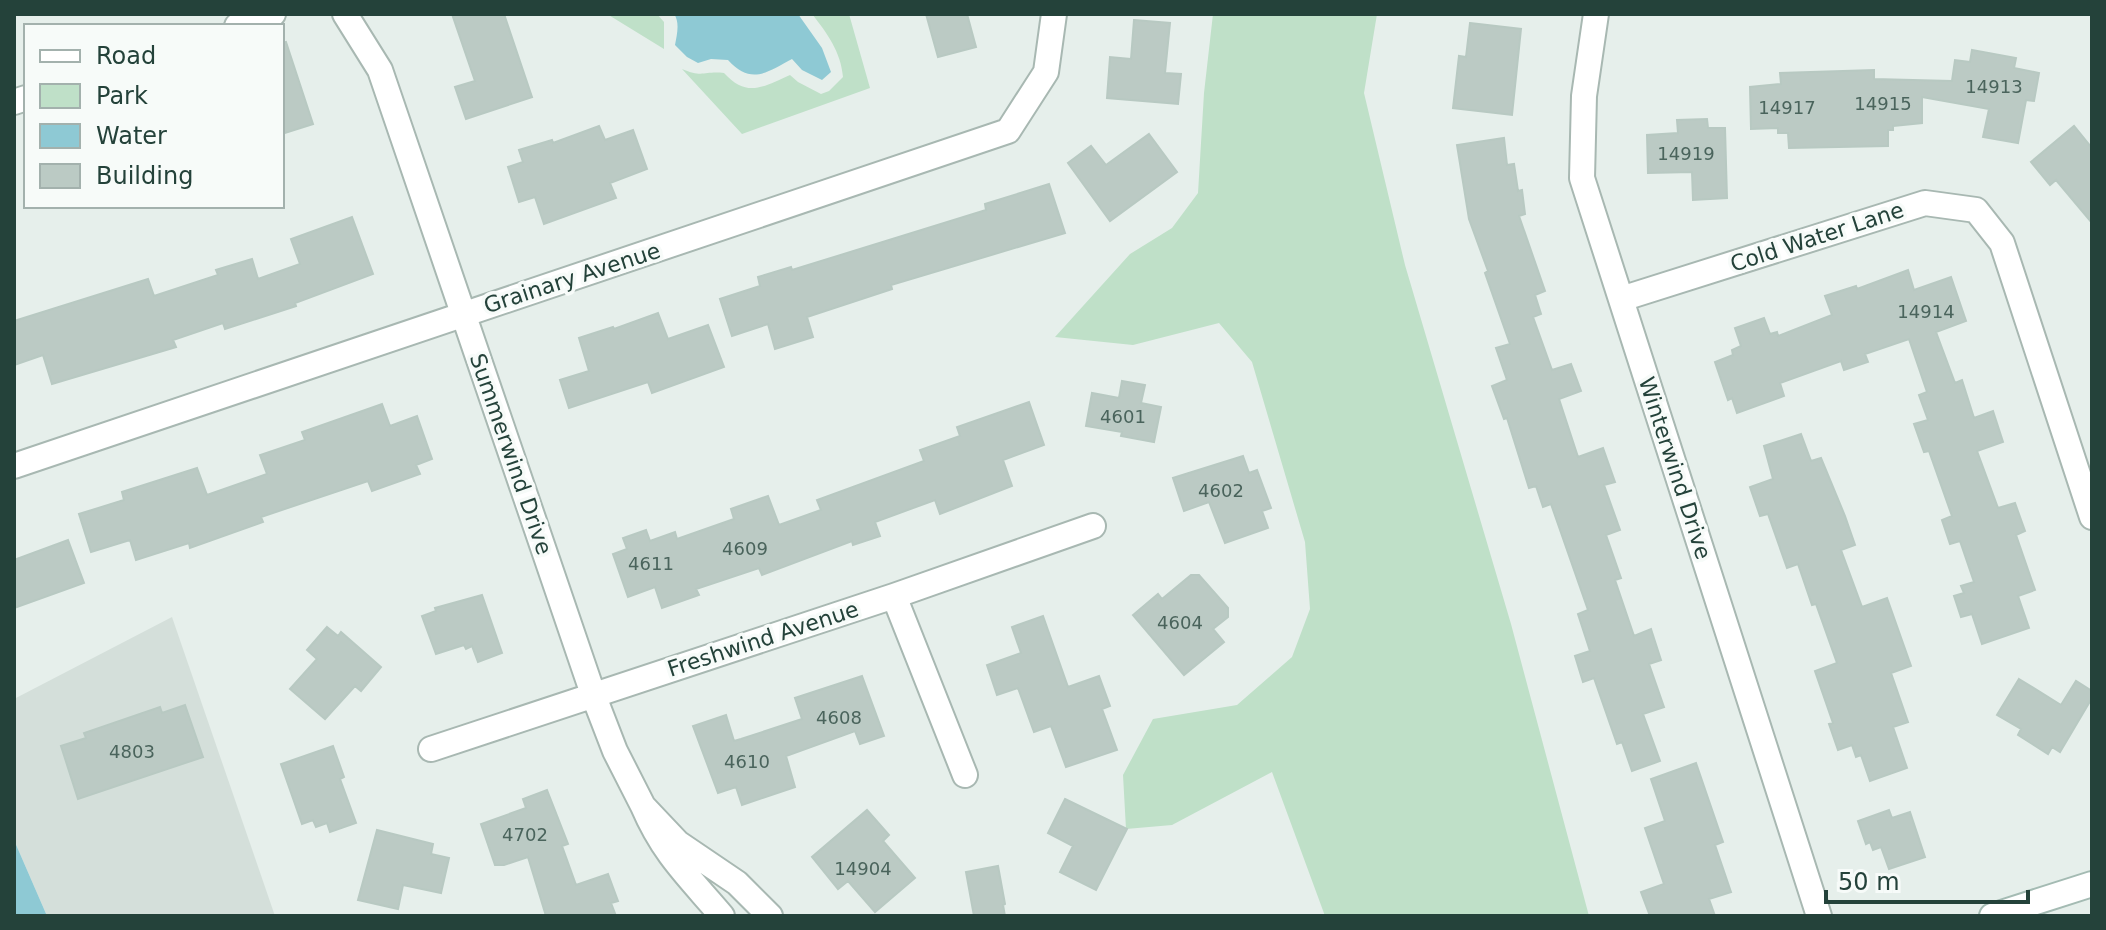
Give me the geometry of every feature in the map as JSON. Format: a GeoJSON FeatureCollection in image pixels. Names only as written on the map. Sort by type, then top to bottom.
{"type":"FeatureCollection","features":[{"type":"Feature","properties":{"kind":"street"},"geometry":{"type":"LineString","coordinates":[[243,24],[273,14]]}},
{"type":"Feature","properties":{"kind":"street","name":"Summerwind Drive"},"geometry":{"type":"LineString","coordinates":[[345,14],[380,70],[615,751],[657,838],[676,865],[722,916]]}},
{"type":"Feature","properties":{"kind":"street","name":"Grainary Avenue"},"geometry":{"type":"LineString","coordinates":[[14,466],[1008,131],[1046,72],[1054,14]]}},
{"type":"Feature","properties":{"kind":"street","name":"Winterwind Drive"},"geometry":{"type":"LineString","coordinates":[[1596,14],[1584,96],[1582,178],[1819,916]]}},
{"type":"Feature","properties":{"kind":"street","name":"Cold Water Lane"},"geometry":{"type":"LineString","coordinates":[[1621,299],[1925,203],[1976,210],[2002,243],[2092,517]]}},
{"type":"Feature","properties":{"kind":"street","name":"Freshwind Avenue"},"geometry":{"type":"LineString","coordinates":[[431,749],[894,596],[1093,526]]}},
{"type":"Feature","properties":{"kind":"street"},"geometry":{"type":"LineString","coordinates":[[894,596],[965,775]]}},
{"type":"Feature","properties":{"kind":"street","name":"Summerwind Drive"},"geometry":{"type":"LineString","coordinates":[[643,806],[678,843],[737,883],[770,916]]}},
{"type":"Feature","properties":{"kind":"street"},"geometry":{"type":"LineString","coordinates":[[1992,916],[2092,884]]}},
{"type":"Feature","properties":{"kind":"shaded area"},"geometry":{"type":"Polygon","coordinates":[[[172,617],[275,916],[47,916],[14,840],[14,699],[172,617]]]}},
{"type":"Feature","properties":{"kind":"green space"},"geometry":{"type":"Polygon","coordinates":[[[607,14],[657,14],[664,22],[664,49],[607,14]]]}},
{"type":"Feature","properties":{"kind":"green space"},"geometry":{"type":"Polygon","coordinates":[[[812,14],[849,14],[870,88],[742,134],[682,69],[699,74],[724,73],[740,86],[748,88],[763,86],[790,75],[821,94],[829,91],[843,77],[842,68],[832,43],[812,14]]]}},
{"type":"Feature","properties":{"kind":"green space"},"geometry":{"type":"Polygon","coordinates":[[[1213,14],[1377,14],[1364,93],[1405,265],[1511,624],[1589,916],[1325,916],[1272,772],[1172,825],[1126,829],[1123,775],[1153,719],[1237,705],[1292,657],[1310,609],[1305,542],[1252,362],[1219,323],[1133,345],[1055,337],[1130,254],[1172,228],[1198,193],[1213,14]]]}},
{"type":"Feature","properties":{"kind":"water"},"geometry":{"type":"Polygon","coordinates":[[[674,14],[798,14],[822,48],[831,72],[822,80],[802,70],[792,59],[759,74],[744,72],[728,60],[711,59],[698,63],[675,45],[677,25],[674,14]]]}},
{"type":"Feature","properties":{"kind":"water"},"geometry":{"type":"Polygon","coordinates":[[[14,840],[47,916],[14,916],[14,840]]]}},
{"type":"Feature","properties":{"kind":"building"},"geometry":{"type":"Polygon","coordinates":[[[452,14],[504,14],[532,97],[466,119],[455,87],[475,81],[452,14]]]}},
{"type":"Feature","properties":{"kind":"building"},"geometry":{"type":"Polygon","coordinates":[[[926,14],[967,14],[976,47],[938,57],[926,14]]]}},
{"type":"Feature","properties":{"kind":"building"},"geometry":{"type":"Polygon","coordinates":[[[1134,20],[1170,23],[1165,73],[1181,74],[1178,104],[1107,98],[1110,57],[1131,59],[1134,20]]]}},
{"type":"Feature","properties":{"kind":"building"},"geometry":{"type":"Polygon","coordinates":[[[1470,23],[1521,29],[1512,115],[1453,108],[1459,56],[1466,57],[1470,23]]]}},
{"type":"Feature","properties":{"kind":"building"},"geometry":{"type":"Polygon","coordinates":[[[284,42],[313,124],[284,133],[284,42]]]}},
{"type":"Feature","properties":{"kind":"building"},"geometry":{"type":"Polygon","coordinates":[[[1972,50],[2016,58],[2014,68],[2039,73],[2034,101],[2026,100],[2018,143],[1983,137],[1989,109],[1922,97],[1922,123],[1893,126],[1893,130],[1888,130],[1888,146],[1789,148],[1788,133],[1778,133],[1778,128],[1751,129],[1750,87],[1781,84],[1780,73],[1874,70],[1874,79],[1952,81],[1955,60],[1970,62],[1972,50]]]}},
{"type":"Feature","properties":{"kind":"building"},"geometry":{"type":"Polygon","coordinates":[[[1707,119],[1708,128],[1725,128],[1727,198],[1693,200],[1692,172],[1648,173],[1647,135],[1678,133],[1677,120],[1707,119]]]}},
{"type":"Feature","properties":{"kind":"building"},"geometry":{"type":"Polygon","coordinates":[[[599,126],[605,140],[633,130],[647,169],[610,183],[616,198],[544,224],[535,197],[519,202],[508,167],[523,162],[519,150],[552,140],[553,143],[599,126]]]}},
{"type":"Feature","properties":{"kind":"building"},"geometry":{"type":"Polygon","coordinates":[[[2074,126],[2092,148],[2092,223],[2056,180],[2050,185],[2031,162],[2074,126]]]}},
{"type":"Feature","properties":{"kind":"building"},"geometry":{"type":"Polygon","coordinates":[[[1149,134],[1177,172],[1110,221],[1068,163],[1091,146],[1106,165],[1149,134]]]}},
{"type":"Feature","properties":{"kind":"building"},"geometry":{"type":"Polygon","coordinates":[[[1504,138],[1507,165],[1514,164],[1518,191],[1522,190],[1525,214],[1519,216],[1545,291],[1535,295],[1541,314],[1533,317],[1552,370],[1571,364],[1581,391],[1559,399],[1578,457],[1603,448],[1615,482],[1604,485],[1620,530],[1606,535],[1621,578],[1615,580],[1634,636],[1651,629],[1661,660],[1649,664],[1664,707],[1643,714],[1660,761],[1632,771],[1622,742],[1617,744],[1594,678],[1583,682],[1575,656],[1590,651],[1578,614],[1588,610],[1551,504],[1543,507],[1536,486],[1529,488],[1507,418],[1504,419],[1492,386],[1507,380],[1496,348],[1510,344],[1469,219],[1457,145],[1504,138]]]}},
{"type":"Feature","properties":{"kind":"building"},"geometry":{"type":"Polygon","coordinates":[[[1049,184],[1065,233],[891,285],[892,289],[807,317],[813,337],[775,349],[768,324],[732,336],[720,299],[760,286],[758,277],[791,267],[792,270],[986,210],[985,204],[1049,184]]]}},
{"type":"Feature","properties":{"kind":"building"},"geometry":{"type":"Polygon","coordinates":[[[352,217],[373,274],[295,303],[296,306],[225,329],[223,323],[173,340],[176,347],[52,384],[43,355],[14,365],[14,321],[148,279],[154,296],[218,275],[216,270],[252,259],[258,279],[300,264],[291,239],[352,217]]]}},
{"type":"Feature","properties":{"kind":"building"},"geometry":{"type":"Polygon","coordinates":[[[1908,270],[1914,290],[1951,277],[1966,321],[1936,332],[1955,383],[1962,380],[1974,418],[1993,411],[2003,442],[1977,451],[1998,508],[2015,503],[2025,531],[2016,535],[2035,590],[2018,596],[2029,628],[1982,644],[1972,614],[1961,617],[1954,596],[1964,593],[1961,586],[1974,582],[1960,541],[1950,544],[1942,520],[1952,516],[1929,451],[1924,452],[1914,424],[1928,420],[1919,395],[1927,392],[1909,339],[1865,354],[1868,362],[1844,370],[1841,361],[1780,383],[1784,396],[1737,413],[1732,398],[1728,400],[1715,362],[1733,355],[1732,350],[1741,346],[1735,328],[1764,318],[1770,334],[1777,332],[1778,336],[1832,315],[1825,296],[1856,286],[1857,289],[1908,270]]]}},
{"type":"Feature","properties":{"kind":"building"},"geometry":{"type":"Polygon","coordinates":[[[658,313],[668,339],[708,325],[724,367],[652,393],[648,382],[569,408],[560,380],[589,371],[579,338],[658,313]]]}},
{"type":"Feature","properties":{"kind":"building"},"geometry":{"type":"Polygon","coordinates":[[[1122,381],[1145,385],[1141,403],[1161,407],[1154,442],[1121,436],[1122,432],[1086,426],[1092,393],[1119,398],[1122,381]]]}},
{"type":"Feature","properties":{"kind":"building"},"geometry":{"type":"Polygon","coordinates":[[[1029,402],[1044,445],[1003,460],[1012,486],[940,514],[935,500],[875,522],[880,536],[853,545],[852,541],[762,575],[759,568],[696,589],[699,595],[662,608],[655,587],[628,597],[613,554],[627,549],[623,538],[646,530],[650,541],[675,532],[677,539],[734,519],[731,509],[768,496],[779,525],[821,510],[817,500],[924,461],[920,450],[960,436],[957,427],[1029,402]]]}},
{"type":"Feature","properties":{"kind":"building"},"geometry":{"type":"Polygon","coordinates":[[[382,404],[390,426],[417,416],[432,459],[416,465],[420,474],[372,491],[368,481],[261,517],[263,522],[190,548],[189,543],[136,560],[130,540],[91,552],[79,514],[124,500],[122,492],[197,468],[207,495],[267,474],[260,455],[305,440],[302,432],[382,404]]]}},
{"type":"Feature","properties":{"kind":"building"},"geometry":{"type":"Polygon","coordinates":[[[1801,434],[1811,461],[1821,458],[1845,516],[1855,545],[1841,550],[1862,607],[1887,598],[1911,666],[1891,673],[1908,722],[1893,727],[1907,768],[1870,781],[1861,755],[1856,757],[1852,745],[1838,750],[1829,724],[1833,723],[1815,671],[1837,663],[1798,564],[1787,568],[1768,514],[1760,516],[1750,487],[1773,479],[1764,446],[1801,434]]]}},
{"type":"Feature","properties":{"kind":"building"},"geometry":{"type":"Polygon","coordinates":[[[1243,456],[1249,473],[1257,470],[1271,508],[1262,511],[1268,528],[1225,543],[1209,502],[1184,511],[1173,478],[1243,456]]]}},
{"type":"Feature","properties":{"kind":"building"},"geometry":{"type":"Polygon","coordinates":[[[68,540],[84,583],[14,608],[14,560],[68,540]]]}},
{"type":"Feature","properties":{"kind":"building"},"geometry":{"type":"Polygon","coordinates":[[[1191,575],[1199,575],[1228,608],[1228,617],[1213,629],[1224,642],[1184,675],[1133,615],[1158,594],[1162,599],[1191,575]]]}},
{"type":"Feature","properties":{"kind":"building"},"geometry":{"type":"Polygon","coordinates":[[[482,595],[502,653],[478,662],[472,646],[466,649],[464,645],[436,654],[422,616],[436,611],[435,608],[482,595]]]}},
{"type":"Feature","properties":{"kind":"building"},"geometry":{"type":"Polygon","coordinates":[[[1043,616],[1068,687],[1099,676],[1110,706],[1102,709],[1117,750],[1066,767],[1051,726],[1034,732],[1018,688],[997,695],[987,665],[1021,653],[1012,627],[1043,616]]]}},
{"type":"Feature","properties":{"kind":"building"},"geometry":{"type":"Polygon","coordinates":[[[327,627],[338,636],[341,632],[381,667],[361,691],[355,686],[325,719],[290,689],[317,659],[307,650],[327,627]]]}},
{"type":"Feature","properties":{"kind":"building"},"geometry":{"type":"Polygon","coordinates":[[[862,676],[884,736],[860,744],[855,731],[786,756],[795,787],[742,805],[736,787],[718,793],[693,726],[726,715],[734,741],[741,739],[802,719],[795,698],[862,676]]]}},
{"type":"Feature","properties":{"kind":"building"},"geometry":{"type":"Polygon","coordinates":[[[2019,679],[2061,705],[2076,681],[2092,691],[2092,698],[2060,752],[2052,747],[2048,754],[2018,735],[2021,729],[1997,715],[2019,679]]]}},
{"type":"Feature","properties":{"kind":"building"},"geometry":{"type":"Polygon","coordinates":[[[185,705],[203,757],[78,799],[61,746],[86,738],[84,733],[160,707],[162,713],[185,705]]]}},
{"type":"Feature","properties":{"kind":"building"},"geometry":{"type":"Polygon","coordinates":[[[333,746],[344,777],[340,779],[356,823],[330,832],[327,823],[316,827],[313,820],[302,824],[281,764],[333,746]]]}},
{"type":"Feature","properties":{"kind":"building"},"geometry":{"type":"Polygon","coordinates":[[[1696,763],[1723,842],[1715,845],[1731,892],[1709,899],[1715,916],[1650,916],[1641,892],[1664,884],[1645,828],[1665,821],[1651,779],[1696,763]]]}},
{"type":"Feature","properties":{"kind":"building"},"geometry":{"type":"Polygon","coordinates":[[[547,790],[568,844],[562,846],[576,885],[608,874],[618,901],[611,903],[616,916],[546,916],[528,857],[495,865],[481,824],[526,808],[523,799],[547,790]]]}},
{"type":"Feature","properties":{"kind":"building"},"geometry":{"type":"Polygon","coordinates":[[[1065,799],[1127,829],[1096,890],[1060,872],[1073,846],[1048,833],[1065,799]]]}},
{"type":"Feature","properties":{"kind":"building"},"geometry":{"type":"Polygon","coordinates":[[[867,810],[889,835],[883,841],[915,878],[875,912],[848,881],[838,889],[812,857],[867,810]]]}},
{"type":"Feature","properties":{"kind":"building"},"geometry":{"type":"Polygon","coordinates":[[[1889,810],[1892,818],[1910,812],[1925,857],[1889,869],[1881,847],[1873,850],[1870,842],[1866,844],[1858,821],[1889,810]]]}},
{"type":"Feature","properties":{"kind":"building"},"geometry":{"type":"Polygon","coordinates":[[[377,830],[433,844],[431,854],[449,858],[441,893],[403,885],[398,909],[358,900],[377,830]]]}},
{"type":"Feature","properties":{"kind":"building"},"geometry":{"type":"Polygon","coordinates":[[[998,866],[1005,916],[974,916],[966,872],[998,866]]]}}]}
